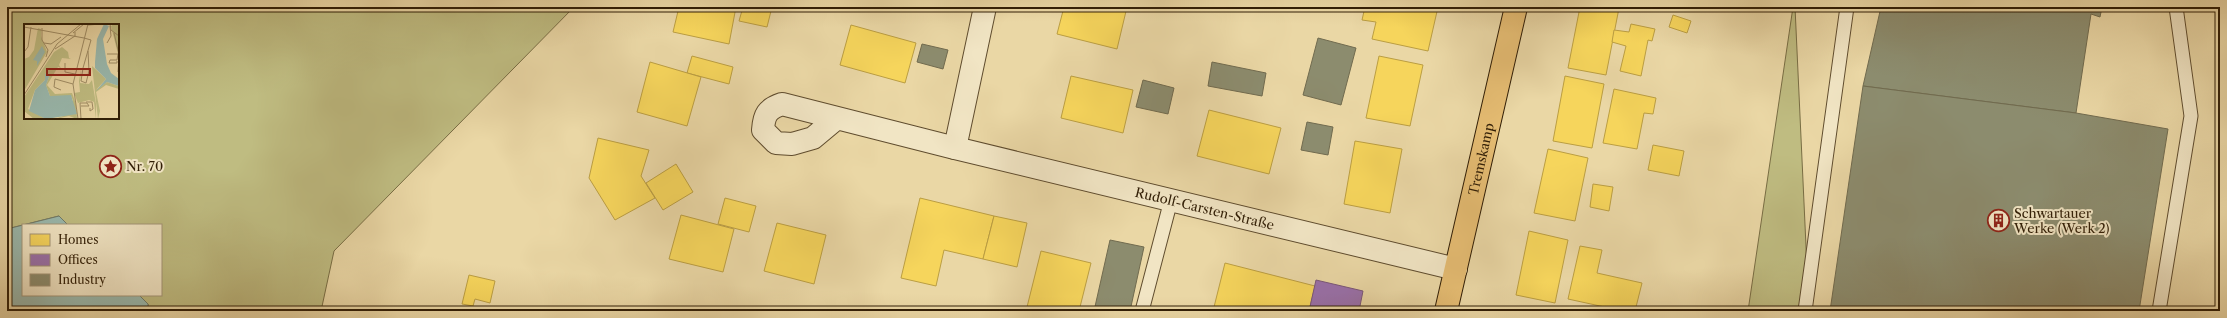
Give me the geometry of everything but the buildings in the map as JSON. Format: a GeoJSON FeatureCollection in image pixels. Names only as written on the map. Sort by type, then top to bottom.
{"type":"FeatureCollection","features":[{"type":"Feature","properties":{"kind":"main road","name":"Tremskamp"},"geometry":{"type":"LineString","coordinates":[[1446,311],[1516,7]]}},
{"type":"Feature","properties":{"kind":"street"},"geometry":{"type":"LineString","coordinates":[[954,148],[985,7]]}},
{"type":"Feature","properties":{"kind":"street","name":"Rudolf-Carsten-Straße"},"geometry":{"type":"LineString","coordinates":[[837,118],[954,148],[1456,269]]}},
{"type":"Feature","properties":{"kind":"lane"},"geometry":{"type":"LineString","coordinates":[[1805,311],[1847,7]]}},
{"type":"Feature","properties":{"kind":"lane"},"geometry":{"type":"LineString","coordinates":[[2159,311],[2191,116],[2176,7]]}},
{"type":"Feature","properties":{"kind":"lane"},"geometry":{"type":"LineString","coordinates":[[1142,311],[1171,200]]}},
{"type":"Feature","properties":{"kind":"shaded area"},"geometry":{"type":"Polygon","coordinates":[[[7,7],[574,7],[334,251],[321,311],[148,311],[148,304],[140,296],[162,296],[162,224],[67,224],[59,216],[22,224],[7,229],[7,7]]]}},
{"type":"Feature","properties":{"kind":"shaded area"},"geometry":{"type":"Polygon","coordinates":[[[1793,7],[1795,7],[1807,268],[1800,311],[1748,311],[1793,7]]]}},
{"type":"Feature","properties":{"kind":"water"},"geometry":{"type":"Polygon","coordinates":[[[59,216],[67,224],[27,224],[59,216]]]}},
{"type":"Feature","properties":{"kind":"water"},"geometry":{"type":"Polygon","coordinates":[[[22,225],[22,296],[140,296],[148,304],[148,311],[7,311],[7,229],[22,225]]]}},
{"type":"Feature","properties":{"kind":"place","name":"Nr. 70"},"geometry":{"type":"Point","coordinates":[110,166]}},
{"type":"Feature","properties":{"kind":"place","name":"Schwartauer Werke (Werk 2)"},"geometry":{"type":"Point","coordinates":[1998,220]}}]}
